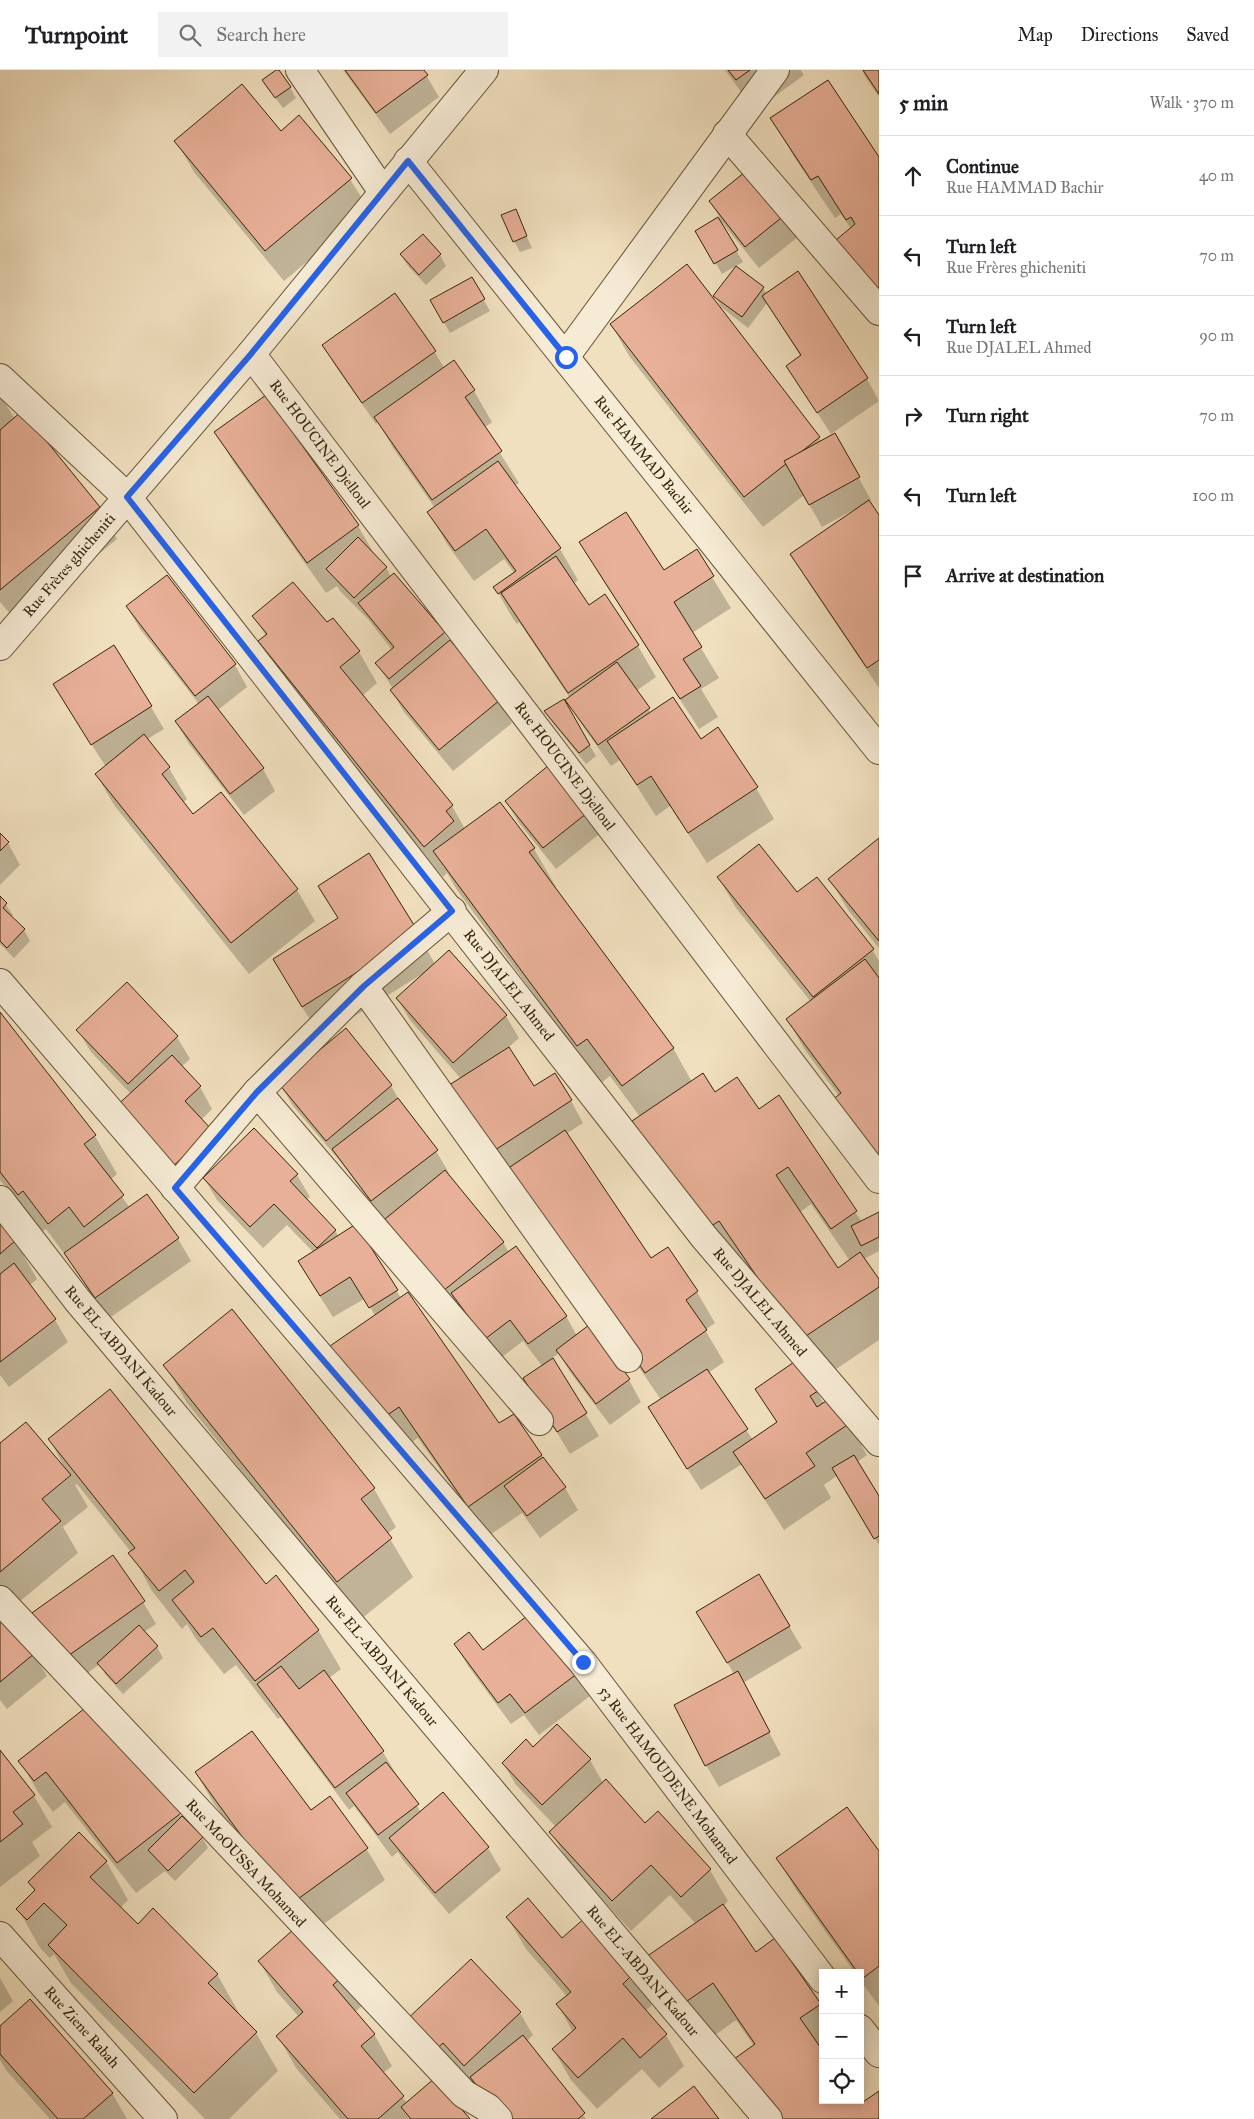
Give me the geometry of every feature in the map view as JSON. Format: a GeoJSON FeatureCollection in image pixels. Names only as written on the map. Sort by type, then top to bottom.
{"type":"FeatureCollection","features":[{"type":"Feature","properties":{"kind":"street"},"geometry":{"type":"LineString","coordinates":[[300,70],[383,192]]}},
{"type":"Feature","properties":{"kind":"street","name":"Rue Frères ghicheniti"},"geometry":{"type":"LineString","coordinates":[[0,646],[251,354],[484,70]]}},
{"type":"Feature","properties":{"kind":"street"},"geometry":{"type":"LineString","coordinates":[[566,357],[775,70]]}},
{"type":"Feature","properties":{"kind":"street"},"geometry":{"type":"LineString","coordinates":[[727,134],[879,311]]}},
{"type":"Feature","properties":{"kind":"street","name":"Rue HAMMAD Bachir"},"geometry":{"type":"LineString","coordinates":[[408,161],[879,750]]}},
{"type":"Feature","properties":{"kind":"street","name":"Rue HOUCINE Djelloul"},"geometry":{"type":"LineString","coordinates":[[251,354],[879,1179]]}},
{"type":"Feature","properties":{"kind":"street","name":"Rue DJALEL Ahmed"},"geometry":{"type":"LineString","coordinates":[[0,378],[127,497],[452,911],[704,1238],[879,1442]]}},
{"type":"Feature","properties":{"kind":"street"},"geometry":{"type":"LineString","coordinates":[[175,1188],[257,1092],[364,986],[452,911]]}},
{"type":"Feature","properties":{"kind":"street","name":"53 Rue HAMOUDENE Mohamed"},"geometry":{"type":"LineString","coordinates":[[0,983],[583,1662],[819,1974]]}},
{"type":"Feature","properties":{"kind":"street"},"geometry":{"type":"LineString","coordinates":[[364,986],[628,1358]]}},
{"type":"Feature","properties":{"kind":"street"},"geometry":{"type":"LineString","coordinates":[[257,1092],[539,1421]]}},
{"type":"Feature","properties":{"kind":"street","name":"Rue EL-ABDANI Kadour"},"geometry":{"type":"LineString","coordinates":[[0,1200],[78,1300],[768,2119]]}},
{"type":"Feature","properties":{"kind":"street","name":"Rue MoOUSSA Mohamed"},"geometry":{"type":"LineString","coordinates":[[0,1600],[464,2094],[488,2108],[498,2119]]}},
{"type":"Feature","properties":{"kind":"street","name":"Rue Ziene Rabah"},"geometry":{"type":"LineString","coordinates":[[0,1936],[163,2119]]}},
{"type":"Feature","properties":{"kind":"street"},"geometry":{"type":"LineString","coordinates":[[864,2034],[879,2053]]}},
{"type":"Feature","properties":{"kind":"building"},"geometry":{"type":"Polygon","coordinates":[[[276,70],[279,70],[291,87],[275,98],[262,80],[276,70]]]}},
{"type":"Feature","properties":{"kind":"building"},"geometry":{"type":"Polygon","coordinates":[[[345,70],[424,70],[428,75],[376,113],[345,70]]]}},
{"type":"Feature","properties":{"kind":"building"},"geometry":{"type":"Polygon","coordinates":[[[728,70],[750,70],[736,80],[728,70]]]}},
{"type":"Feature","properties":{"kind":"building"},"geometry":{"type":"Polygon","coordinates":[[[863,70],[879,70],[879,94],[863,70]]]}},
{"type":"Feature","properties":{"kind":"building"},"geometry":{"type":"Polygon","coordinates":[[[828,80],[879,157],[879,307],[829,246],[855,224],[851,217],[846,220],[818,176],[811,180],[770,118],[828,80]]]}},
{"type":"Feature","properties":{"kind":"building"},"geometry":{"type":"Polygon","coordinates":[[[242,84],[281,131],[299,115],[352,178],[265,251],[174,141],[242,84]]]}},
{"type":"Feature","properties":{"kind":"building"},"geometry":{"type":"Polygon","coordinates":[[[750,168],[786,214],[745,247],[709,201],[750,168]]]}},
{"type":"Feature","properties":{"kind":"building"},"geometry":{"type":"Polygon","coordinates":[[[516,209],[527,236],[513,242],[501,215],[516,209]]]}},
{"type":"Feature","properties":{"kind":"building"},"geometry":{"type":"Polygon","coordinates":[[[718,217],[738,250],[714,264],[695,231],[718,217]]]}},
{"type":"Feature","properties":{"kind":"building"},"geometry":{"type":"Polygon","coordinates":[[[423,234],[441,254],[419,275],[400,254],[423,234]]]}},
{"type":"Feature","properties":{"kind":"building"},"geometry":{"type":"Polygon","coordinates":[[[687,264],[820,437],[744,497],[610,324],[687,264]]]}},
{"type":"Feature","properties":{"kind":"building"},"geometry":{"type":"Polygon","coordinates":[[[736,266],[764,287],[742,317],[713,296],[736,266]]]}},
{"type":"Feature","properties":{"kind":"building"},"geometry":{"type":"Polygon","coordinates":[[[798,271],[868,378],[817,413],[786,366],[801,355],[762,296],[798,271]]]}},
{"type":"Feature","properties":{"kind":"building"},"geometry":{"type":"Polygon","coordinates":[[[472,277],[485,299],[443,323],[430,300],[472,277]]]}},
{"type":"Feature","properties":{"kind":"building"},"geometry":{"type":"Polygon","coordinates":[[[395,293],[436,351],[362,403],[322,345],[395,293]]]}},
{"type":"Feature","properties":{"kind":"building"},"geometry":{"type":"Polygon","coordinates":[[[454,360],[475,390],[465,397],[502,451],[432,500],[374,417],[454,360]]]}},
{"type":"Feature","properties":{"kind":"building"},"geometry":{"type":"Polygon","coordinates":[[[266,395],[359,525],[307,563],[214,432],[266,395]]]}},
{"type":"Feature","properties":{"kind":"building"},"geometry":{"type":"Polygon","coordinates":[[[22,411],[100,507],[0,590],[0,430],[22,411]]]}},
{"type":"Feature","properties":{"kind":"building"},"geometry":{"type":"Polygon","coordinates":[[[835,433],[860,477],[809,505],[784,461],[835,433]]]}},
{"type":"Feature","properties":{"kind":"building"},"geometry":{"type":"Polygon","coordinates":[[[498,461],[561,548],[498,594],[493,587],[516,571],[486,529],[455,551],[427,512],[498,461]]]}},
{"type":"Feature","properties":{"kind":"building"},"geometry":{"type":"Polygon","coordinates":[[[869,500],[879,515],[879,660],[867,668],[790,554],[869,500]]]}},
{"type":"Feature","properties":{"kind":"building"},"geometry":{"type":"Polygon","coordinates":[[[626,512],[664,570],[697,549],[714,576],[674,602],[702,647],[683,659],[701,686],[680,699],[579,542],[626,512]]]}},
{"type":"Feature","properties":{"kind":"building"},"geometry":{"type":"Polygon","coordinates":[[[358,537],[387,567],[354,598],[326,569],[358,537]]]}},
{"type":"Feature","properties":{"kind":"building"},"geometry":{"type":"Polygon","coordinates":[[[556,556],[589,605],[605,594],[639,645],[568,693],[501,593],[556,556]]]}},
{"type":"Feature","properties":{"kind":"building"},"geometry":{"type":"Polygon","coordinates":[[[394,573],[445,632],[389,679],[375,663],[394,647],[358,603],[394,573]]]}},
{"type":"Feature","properties":{"kind":"building"},"geometry":{"type":"Polygon","coordinates":[[[167,575],[236,664],[195,696],[126,606],[167,575]]]}},
{"type":"Feature","properties":{"kind":"building"},"geometry":{"type":"Polygon","coordinates":[[[293,582],[327,622],[333,618],[360,651],[340,667],[453,805],[446,811],[454,821],[424,847],[258,641],[267,634],[252,616],[293,582]]]}},
{"type":"Feature","properties":{"kind":"building"},"geometry":{"type":"Polygon","coordinates":[[[450,640],[500,700],[439,750],[390,690],[450,640]]]}},
{"type":"Feature","properties":{"kind":"building"},"geometry":{"type":"Polygon","coordinates":[[[114,645],[152,706],[91,745],[53,684],[114,645]]]}},
{"type":"Feature","properties":{"kind":"building"},"geometry":{"type":"Polygon","coordinates":[[[617,662],[650,708],[598,745],[565,700],[617,662]]]}},
{"type":"Feature","properties":{"kind":"building"},"geometry":{"type":"Polygon","coordinates":[[[208,696],[264,768],[230,794],[175,721],[208,696]]]}},
{"type":"Feature","properties":{"kind":"building"},"geometry":{"type":"Polygon","coordinates":[[[673,697],[701,739],[718,727],[758,787],[688,833],[651,776],[637,785],[607,741],[673,697]]]}},
{"type":"Feature","properties":{"kind":"building"},"geometry":{"type":"Polygon","coordinates":[[[564,699],[590,745],[579,753],[544,711],[564,699]]]}},
{"type":"Feature","properties":{"kind":"building"},"geometry":{"type":"Polygon","coordinates":[[[144,734],[170,767],[162,774],[193,814],[221,792],[298,889],[231,943],[95,774],[144,734]]]}},
{"type":"Feature","properties":{"kind":"building"},"geometry":{"type":"Polygon","coordinates":[[[554,761],[592,809],[543,848],[505,801],[554,761]]]}},
{"type":"Feature","properties":{"kind":"building"},"geometry":{"type":"Polygon","coordinates":[[[500,802],[535,848],[529,852],[674,1048],[622,1086],[587,1039],[577,1046],[433,851],[500,802]]]}},
{"type":"Feature","properties":{"kind":"building"},"geometry":{"type":"Polygon","coordinates":[[[0,833],[9,842],[0,851],[0,833]]]}},
{"type":"Feature","properties":{"kind":"building"},"geometry":{"type":"Polygon","coordinates":[[[879,838],[879,941],[828,879],[879,838]]]}},
{"type":"Feature","properties":{"kind":"building"},"geometry":{"type":"Polygon","coordinates":[[[759,844],[797,892],[817,877],[874,949],[813,997],[717,877],[759,844]]]}},
{"type":"Feature","properties":{"kind":"building"},"geometry":{"type":"Polygon","coordinates":[[[369,853],[419,933],[302,1007],[273,959],[338,918],[318,886],[369,853]]]}},
{"type":"Feature","properties":{"kind":"building"},"geometry":{"type":"Polygon","coordinates":[[[0,896],[7,903],[3,908],[25,929],[7,948],[0,941],[0,896]]]}},
{"type":"Feature","properties":{"kind":"building"},"geometry":{"type":"Polygon","coordinates":[[[449,950],[507,1015],[453,1063],[396,998],[449,950]]]}},
{"type":"Feature","properties":{"kind":"building"},"geometry":{"type":"Polygon","coordinates":[[[865,959],[879,978],[879,1165],[831,1101],[841,1093],[786,1019],[865,959]]]}},
{"type":"Feature","properties":{"kind":"building"},"geometry":{"type":"Polygon","coordinates":[[[127,982],[178,1036],[128,1084],[76,1030],[127,982]]]}},
{"type":"Feature","properties":{"kind":"building"},"geometry":{"type":"Polygon","coordinates":[[[0,1012],[96,1135],[84,1144],[124,1195],[84,1227],[69,1207],[48,1224],[23,1191],[18,1195],[0,1172],[0,1012]]]}},
{"type":"Feature","properties":{"kind":"building"},"geometry":{"type":"Polygon","coordinates":[[[346,1028],[392,1085],[326,1141],[279,1084],[346,1028]]]}},
{"type":"Feature","properties":{"kind":"building"},"geometry":{"type":"Polygon","coordinates":[[[509,1047],[534,1086],[555,1073],[572,1100],[489,1154],[446,1087],[509,1047]]]}},
{"type":"Feature","properties":{"kind":"building"},"geometry":{"type":"Polygon","coordinates":[[[172,1055],[201,1086],[185,1101],[212,1130],[169,1170],[112,1110],[172,1055]]]}},
{"type":"Feature","properties":{"kind":"building"},"geometry":{"type":"Polygon","coordinates":[[[703,1073],[715,1092],[737,1077],[759,1109],[779,1095],[857,1211],[831,1229],[788,1167],[776,1175],[838,1268],[860,1252],[879,1279],[879,1287],[800,1340],[719,1221],[705,1230],[632,1121],[703,1073]]]}},
{"type":"Feature","properties":{"kind":"building"},"geometry":{"type":"Polygon","coordinates":[[[398,1098],[438,1150],[371,1201],[332,1149],[398,1098]]]}},
{"type":"Feature","properties":{"kind":"building"},"geometry":{"type":"Polygon","coordinates":[[[254,1128],[298,1174],[290,1181],[336,1230],[317,1248],[274,1204],[250,1227],[203,1178],[254,1128]]]}},
{"type":"Feature","properties":{"kind":"building"},"geometry":{"type":"Polygon","coordinates":[[[565,1130],[651,1258],[668,1247],[698,1291],[686,1300],[707,1330],[645,1373],[507,1169],[565,1130]]]}},
{"type":"Feature","properties":{"kind":"building"},"geometry":{"type":"Polygon","coordinates":[[[445,1170],[504,1242],[443,1291],[385,1219],[445,1170]]]}},
{"type":"Feature","properties":{"kind":"building"},"geometry":{"type":"Polygon","coordinates":[[[147,1194],[179,1238],[95,1298],[64,1253],[147,1194]]]}},
{"type":"Feature","properties":{"kind":"building"},"geometry":{"type":"Polygon","coordinates":[[[879,1212],[879,1237],[861,1246],[851,1226],[879,1212]]]}},
{"type":"Feature","properties":{"kind":"building"},"geometry":{"type":"Polygon","coordinates":[[[0,1221],[16,1240],[0,1254],[0,1221]]]}},
{"type":"Feature","properties":{"kind":"building"},"geometry":{"type":"Polygon","coordinates":[[[356,1224],[398,1290],[369,1308],[350,1277],[320,1296],[298,1261],[356,1224]]]}},
{"type":"Feature","properties":{"kind":"building"},"geometry":{"type":"Polygon","coordinates":[[[516,1246],[567,1316],[528,1344],[510,1320],[485,1339],[451,1293],[516,1246]]]}},
{"type":"Feature","properties":{"kind":"building"},"geometry":{"type":"Polygon","coordinates":[[[14,1263],[56,1319],[0,1362],[0,1274],[14,1263]]]}},
{"type":"Feature","properties":{"kind":"building"},"geometry":{"type":"Polygon","coordinates":[[[408,1292],[499,1423],[514,1414],[542,1455],[468,1507],[399,1407],[380,1420],[330,1346],[408,1292]]]}},
{"type":"Feature","properties":{"kind":"building"},"geometry":{"type":"Polygon","coordinates":[[[232,1309],[375,1488],[361,1499],[392,1538],[337,1582],[163,1365],[232,1309]]]}},
{"type":"Feature","properties":{"kind":"building"},"geometry":{"type":"Polygon","coordinates":[[[589,1325],[630,1379],[596,1404],[556,1350],[589,1325]]]}},
{"type":"Feature","properties":{"kind":"building"},"geometry":{"type":"Polygon","coordinates":[[[553,1358],[587,1413],[557,1432],[523,1378],[553,1358]]]}},
{"type":"Feature","properties":{"kind":"building"},"geometry":{"type":"Polygon","coordinates":[[[797,1360],[818,1391],[810,1396],[817,1407],[832,1397],[850,1423],[806,1453],[815,1466],[765,1499],[733,1452],[777,1422],[755,1389],[797,1360]]]}},
{"type":"Feature","properties":{"kind":"building"},"geometry":{"type":"Polygon","coordinates":[[[707,1369],[748,1429],[687,1469],[648,1407],[707,1369]]]}},
{"type":"Feature","properties":{"kind":"building"},"geometry":{"type":"Polygon","coordinates":[[[110,1389],[266,1584],[276,1575],[319,1630],[255,1681],[213,1628],[201,1637],[172,1600],[194,1582],[185,1570],[159,1591],[128,1553],[135,1548],[48,1439],[110,1389]]]}},
{"type":"Feature","properties":{"kind":"building"},"geometry":{"type":"Polygon","coordinates":[[[26,1422],[71,1475],[42,1499],[61,1521],[0,1572],[0,1443],[26,1422]]]}},
{"type":"Feature","properties":{"kind":"building"},"geometry":{"type":"Polygon","coordinates":[[[854,1455],[879,1496],[879,1536],[874,1539],[832,1468],[854,1455]]]}},
{"type":"Feature","properties":{"kind":"building"},"geometry":{"type":"Polygon","coordinates":[[[543,1457],[566,1487],[527,1516],[504,1486],[543,1457]]]}},
{"type":"Feature","properties":{"kind":"building"},"geometry":{"type":"Polygon","coordinates":[[[113,1555],[145,1601],[61,1661],[29,1615],[113,1555]]]}},
{"type":"Feature","properties":{"kind":"building"},"geometry":{"type":"Polygon","coordinates":[[[759,1574],[790,1626],[727,1663],[696,1612],[759,1574]]]}},
{"type":"Feature","properties":{"kind":"building"},"geometry":{"type":"Polygon","coordinates":[[[536,1609],[582,1670],[525,1713],[510,1694],[498,1703],[454,1644],[469,1632],[483,1650],[536,1609]]]}},
{"type":"Feature","properties":{"kind":"building"},"geometry":{"type":"Polygon","coordinates":[[[0,1610],[35,1653],[0,1682],[0,1610]]]}},
{"type":"Feature","properties":{"kind":"building"},"geometry":{"type":"Polygon","coordinates":[[[139,1625],[158,1646],[116,1684],[97,1663],[139,1625]]]}},
{"type":"Feature","properties":{"kind":"building"},"geometry":{"type":"Polygon","coordinates":[[[281,1666],[299,1689],[324,1670],[384,1751],[335,1788],[257,1684],[281,1666]]]}},
{"type":"Feature","properties":{"kind":"building"},"geometry":{"type":"Polygon","coordinates":[[[738,1671],[770,1732],[705,1766],[674,1705],[738,1671]]]}},
{"type":"Feature","properties":{"kind":"building"},"geometry":{"type":"Polygon","coordinates":[[[94,1701],[181,1813],[117,1863],[46,1772],[34,1781],[18,1761],[94,1701]]]}},
{"type":"Feature","properties":{"kind":"building"},"geometry":{"type":"Polygon","coordinates":[[[557,1724],[591,1759],[542,1805],[502,1763],[526,1739],[533,1747],[557,1724]]]}},
{"type":"Feature","properties":{"kind":"building"},"geometry":{"type":"Polygon","coordinates":[[[252,1731],[311,1810],[330,1796],[368,1848],[291,1904],[195,1772],[252,1731]]]}},
{"type":"Feature","properties":{"kind":"building"},"geometry":{"type":"Polygon","coordinates":[[[0,1750],[35,1795],[13,1812],[23,1824],[0,1842],[0,1750]]]}},
{"type":"Feature","properties":{"kind":"building"},"geometry":{"type":"Polygon","coordinates":[[[386,1762],[419,1804],[378,1835],[346,1793],[386,1762]]]}},
{"type":"Feature","properties":{"kind":"building"},"geometry":{"type":"Polygon","coordinates":[[[606,1779],[645,1823],[658,1811],[711,1869],[681,1897],[651,1865],[612,1901],[549,1832],[606,1779]]]}},
{"type":"Feature","properties":{"kind":"building"},"geometry":{"type":"Polygon","coordinates":[[[443,1792],[489,1847],[435,1893],[389,1838],[443,1792]]]}},
{"type":"Feature","properties":{"kind":"building"},"geometry":{"type":"Polygon","coordinates":[[[847,1807],[879,1851],[879,1966],[864,1977],[864,1969],[855,1969],[776,1858],[847,1807]]]}},
{"type":"Feature","properties":{"kind":"building"},"geometry":{"type":"Polygon","coordinates":[[[182,1816],[203,1837],[168,1871],[148,1850],[182,1816]]]}},
{"type":"Feature","properties":{"kind":"building"},"geometry":{"type":"Polygon","coordinates":[[[79,1832],[107,1861],[90,1877],[138,1924],[153,1908],[218,1974],[208,1983],[257,2032],[194,2093],[48,1945],[67,1925],[44,1903],[27,1920],[16,1909],[35,1890],[28,1882],[79,1832]]]}},
{"type":"Feature","properties":{"kind":"building"},"geometry":{"type":"Polygon","coordinates":[[[528,1898],[562,1938],[586,1917],[634,1973],[623,1984],[667,2034],[640,2058],[623,2038],[578,2078],[552,2049],[576,2028],[556,2004],[571,1992],[506,1917],[528,1898]]]}},
{"type":"Feature","properties":{"kind":"building"},"geometry":{"type":"Polygon","coordinates":[[[723,1904],[756,1952],[775,1938],[819,2001],[819,2005],[800,2018],[819,2045],[819,2104],[864,2104],[864,2101],[879,2091],[879,2119],[776,2119],[734,2059],[755,2044],[713,1983],[677,2008],[643,1959],[723,1904]]]}},
{"type":"Feature","properties":{"kind":"building"},"geometry":{"type":"Polygon","coordinates":[[[303,1921],[347,1972],[333,1985],[375,2034],[361,2046],[404,2096],[378,2119],[348,2119],[276,2036],[303,2012],[258,1961],[303,1921]]]}},
{"type":"Feature","properties":{"kind":"building"},"geometry":{"type":"Polygon","coordinates":[[[471,1959],[521,2012],[464,2066],[443,2043],[432,2053],[403,2023],[471,1959]]]}},
{"type":"Feature","properties":{"kind":"building"},"geometry":{"type":"Polygon","coordinates":[[[30,1999],[113,2093],[83,2119],[58,2119],[0,2054],[0,2026],[30,1999]]]}},
{"type":"Feature","properties":{"kind":"building"},"geometry":{"type":"Polygon","coordinates":[[[523,2035],[585,2113],[578,2119],[503,2119],[470,2077],[523,2035]]]}},
{"type":"Feature","properties":{"kind":"building"},"geometry":{"type":"Polygon","coordinates":[[[435,2078],[470,2119],[411,2119],[401,2107],[435,2078]]]}},
{"type":"Feature","properties":{"kind":"building"},"geometry":{"type":"Polygon","coordinates":[[[694,2086],[719,2119],[651,2119],[694,2086]]]}},
{"type":"Feature","properties":{"kind":"route"},"geometry":{"type":"LineString","coordinates":[[566,357],[408,161],[251,354],[127,497],[452,911],[364,986],[257,1092],[175,1188],[583,1662]]}}]}
